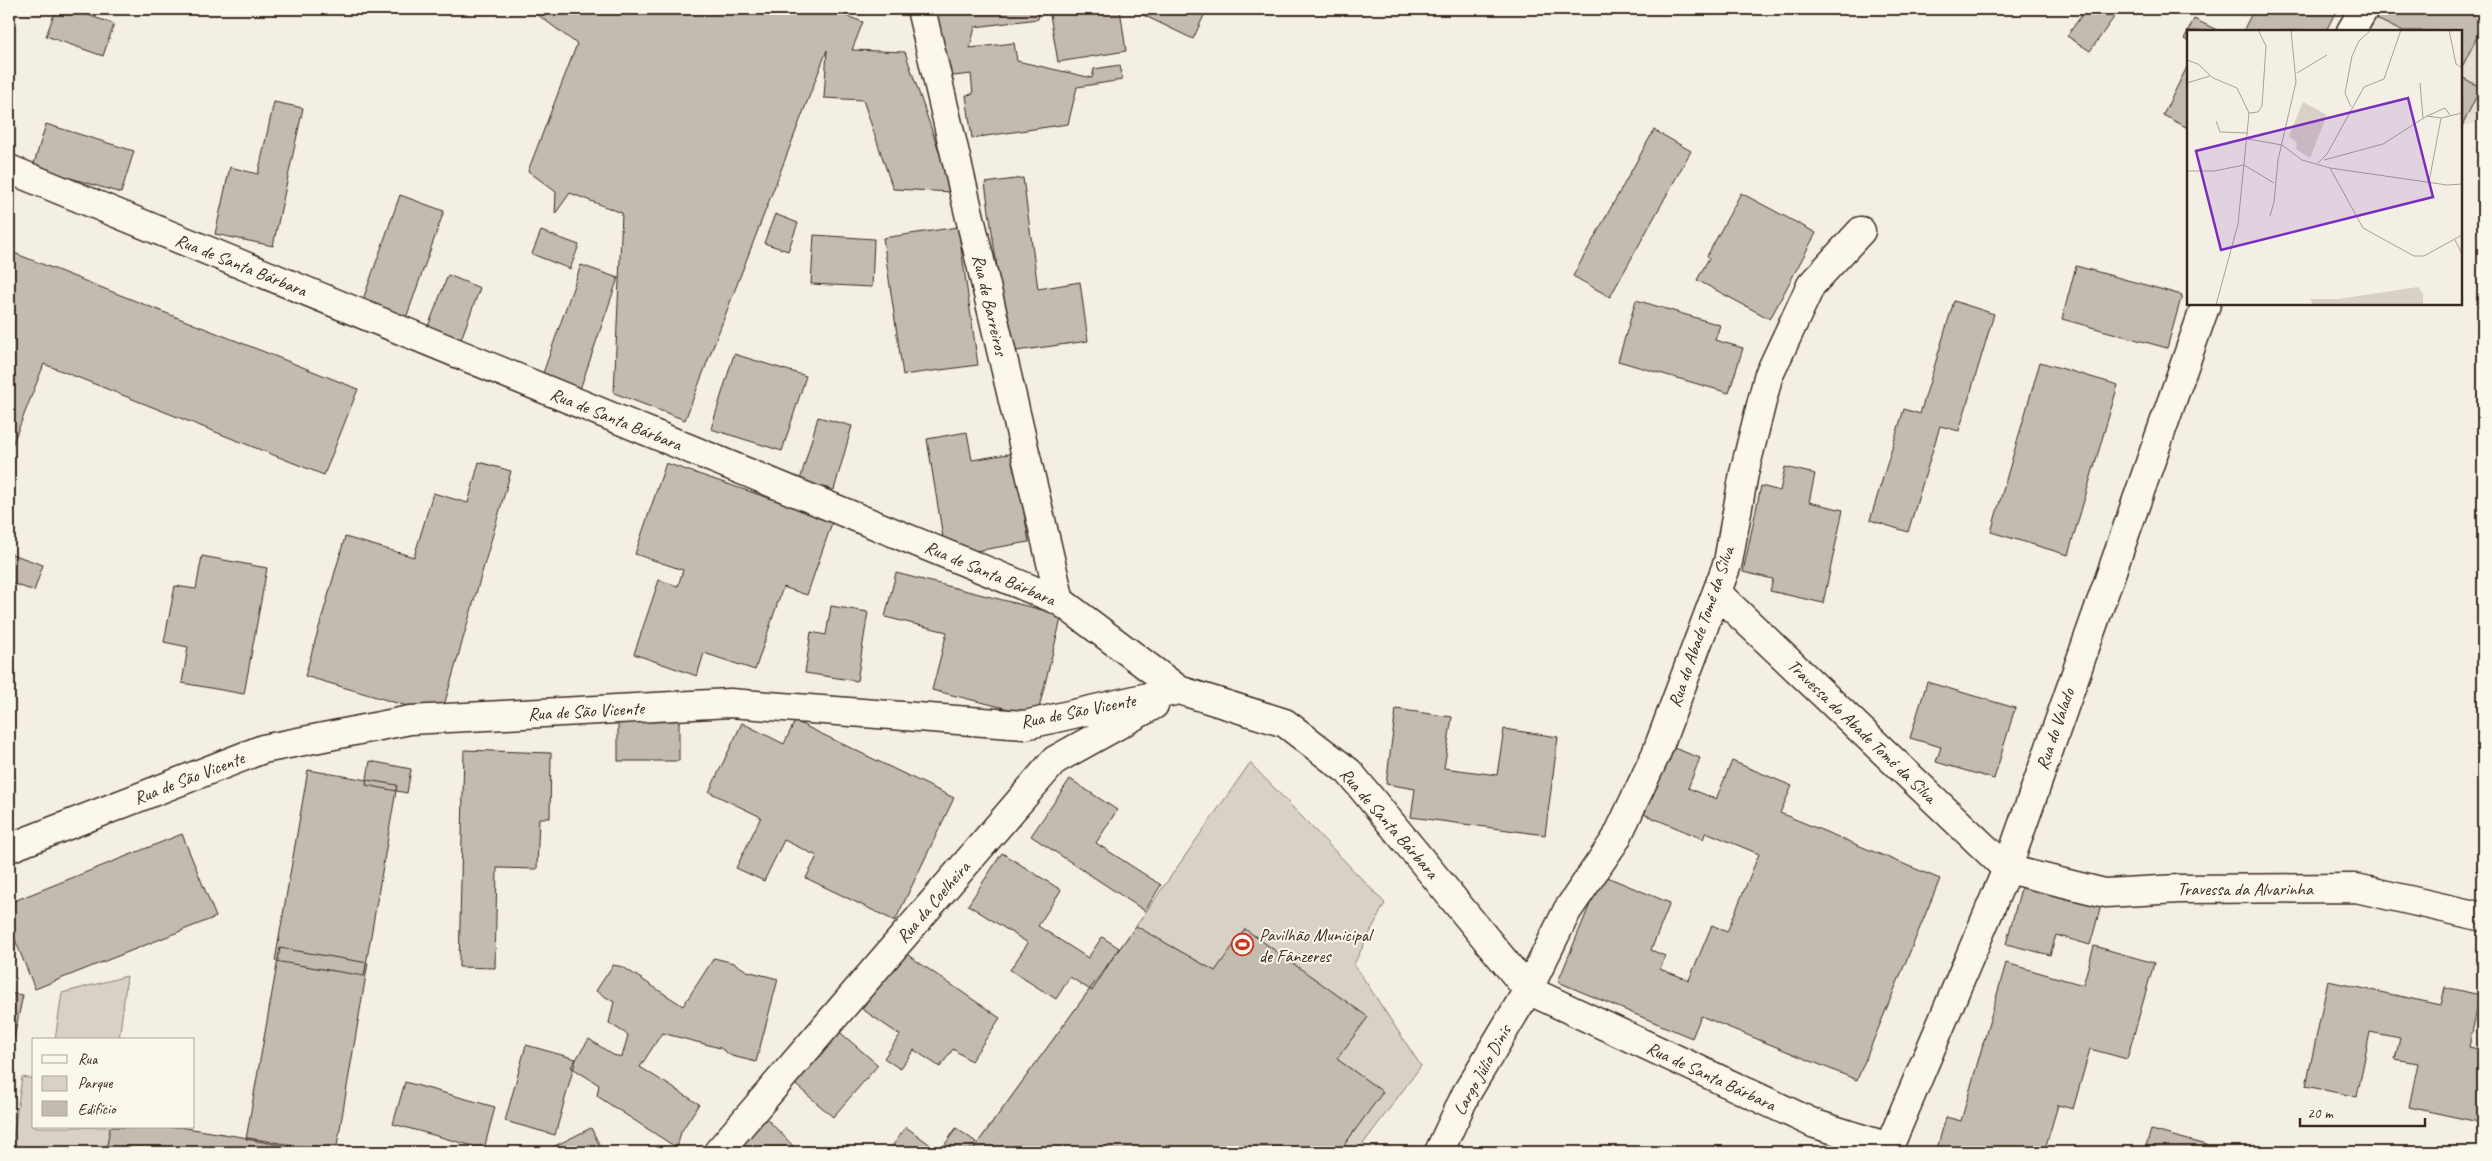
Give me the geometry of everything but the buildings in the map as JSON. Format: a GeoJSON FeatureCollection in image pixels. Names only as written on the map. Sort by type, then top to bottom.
{"type":"FeatureCollection","features":[{"type":"Feature","properties":{"kind":"street","name":"Rua de Barreiros"},"geometry":{"type":"LineString","coordinates":[[921,9],[1060,601]]}},
{"type":"Feature","properties":{"kind":"street"},"geometry":{"type":"LineString","coordinates":[[2352,30],[2364,9]]}},
{"type":"Feature","properties":{"kind":"street","name":"Rua de Santa Bárbara"},"geometry":{"type":"LineString","coordinates":[[9,169],[1060,601],[1180,690],[1285,723],[1349,772],[1528,990],[1815,1124],[1888,1150]]}},
{"type":"Feature","properties":{"kind":"street","name":"Rua do Abade Tomé da Silva"},"geometry":{"type":"LineString","coordinates":[[1528,990],[1568,911],[1616,839],[1656,754],[1728,562],[1744,473],[1768,377],[1811,284],[1861,231]]}},
{"type":"Feature","properties":{"kind":"street","name":"Rua do Valado"},"geometry":{"type":"LineString","coordinates":[[1888,1150],[2006,869],[2206,305]]}},
{"type":"Feature","properties":{"kind":"street","name":"Travessa do Abade Tomé da Silva"},"geometry":{"type":"LineString","coordinates":[[1717,593],[2006,869]]}},
{"type":"Feature","properties":{"kind":"street","name":"Rua de São Vicente"},"geometry":{"type":"LineString","coordinates":[[9,848],[263,749],[410,720],[730,703],[1025,725],[1180,690]]}},
{"type":"Feature","properties":{"kind":"street","name":"Rua da Coelheira"},"geometry":{"type":"LineString","coordinates":[[718,1152],[1055,760],[1180,690]]}},
{"type":"Feature","properties":{"kind":"street","name":"Travessa da Alvarinha"},"geometry":{"type":"LineString","coordinates":[[2006,869],[2105,893],[2179,889],[2356,888],[2483,917]]}},
{"type":"Feature","properties":{"kind":"street","name":"Largo Júlio Dinis"},"geometry":{"type":"LineString","coordinates":[[1439,1152],[1466,1094],[1528,990]]}},
{"type":"Feature","properties":{"kind":"shaded area"},"geometry":{"type":"Polygon","coordinates":[[[2381,9],[2383,9],[2420,30],[2369,30],[2381,9]]]}},
{"type":"Feature","properties":{"kind":"shaded area"},"geometry":{"type":"Polygon","coordinates":[[[2483,23],[2483,122],[2462,126],[2462,54],[2465,55],[2483,23]]]}},
{"type":"Feature","properties":{"kind":"green space","name":"Pavilhão Municipal de Fânzeres"},"geometry":{"type":"Polygon","coordinates":[[[1250,763],[1385,903],[1354,964],[1421,1066],[1357,1152],[971,1152],[1136,926],[1250,763]]]}},
{"type":"Feature","properties":{"kind":"green space"},"geometry":{"type":"Polygon","coordinates":[[[127,976],[119,1038],[55,1038],[62,993],[127,976]]]}},
{"type":"Feature","properties":{"kind":"green space"},"geometry":{"type":"Polygon","coordinates":[[[22,1077],[32,1079],[32,1128],[115,1128],[112,1152],[11,1152],[22,1077]]]}},
{"type":"Feature","properties":{"kind":"place","name":"Pavilhão Municipal de Fânzeres"},"geometry":{"type":"Point","coordinates":[1243,945]}}]}
